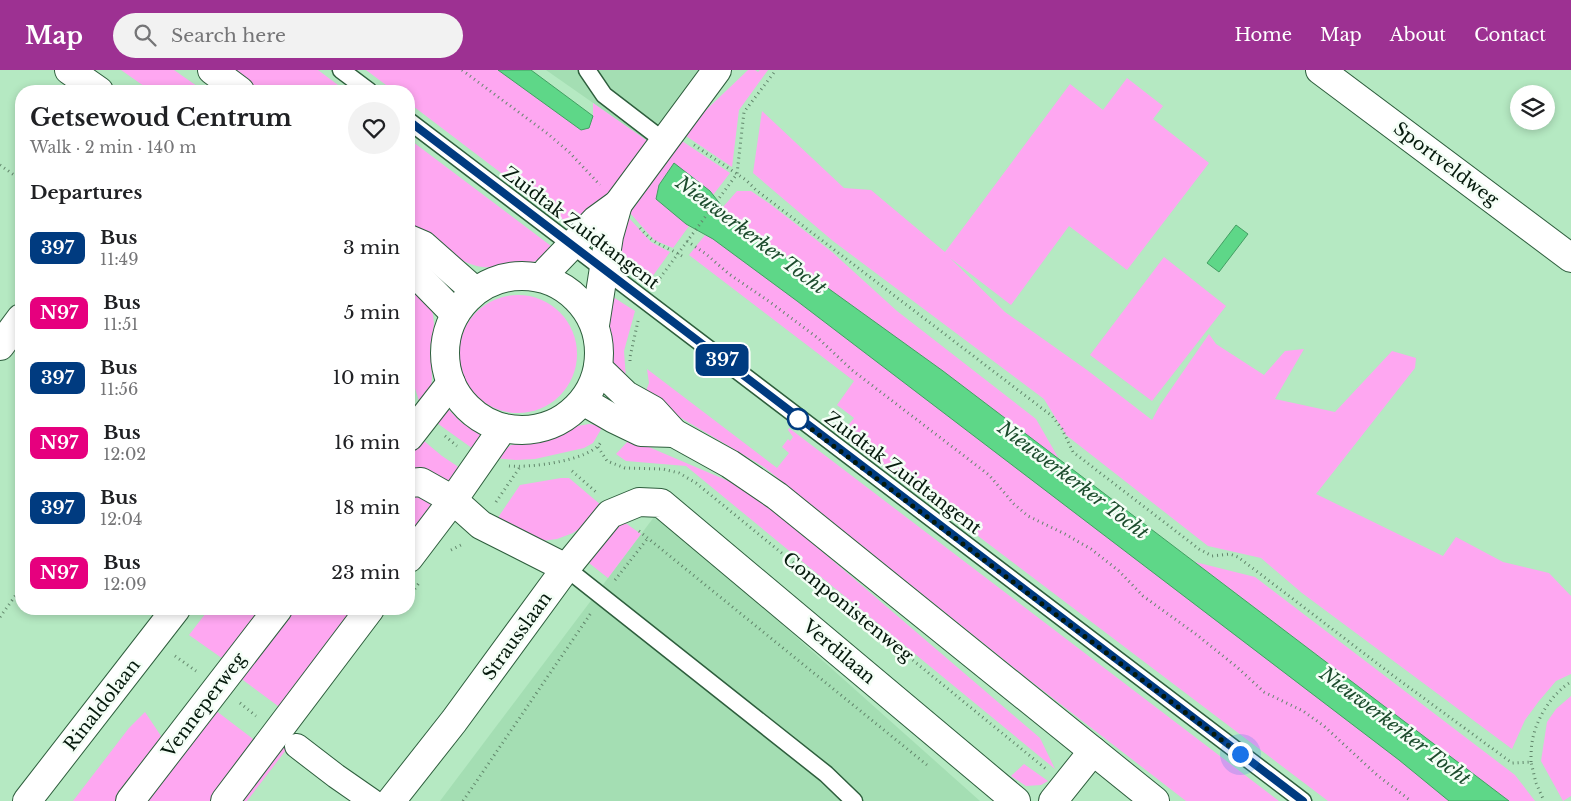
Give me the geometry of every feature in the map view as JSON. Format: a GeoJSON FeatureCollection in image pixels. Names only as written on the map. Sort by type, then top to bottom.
{"type":"FeatureCollection","features":[{"type":"Feature","properties":{"kind":"street"},"geometry":{"type":"LineString","coordinates":[[69,70],[90,85]]}},
{"type":"Feature","properties":{"kind":"street"},"geometry":{"type":"LineString","coordinates":[[212,70],[232,85]]}},
{"type":"Feature","properties":{"kind":"street"},"geometry":{"type":"LineString","coordinates":[[542,278],[596,220],[618,204],[717,70]]}},
{"type":"Feature","properties":{"kind":"street","name":"Sportveldweg"},"geometry":{"type":"LineString","coordinates":[[1320,70],[1571,258]]}},
{"type":"Feature","properties":{"kind":"street"},"geometry":{"type":"LineString","coordinates":[[595,326],[609,236],[618,204]]}},
{"type":"Feature","properties":{"kind":"street"},"geometry":{"type":"LineString","coordinates":[[415,242],[423,245],[475,291]]}},
{"type":"Feature","properties":{"kind":"street"},"geometry":{"type":"LineString","coordinates":[[415,273],[455,314]]}},
{"type":"Feature","properties":{"kind":"street"},"geometry":{"type":"LineString","coordinates":[[519,275],[542,278],[556,283],[569,291],[580,300],[589,312],[598,339],[600,354],[598,368],[583,401],[573,412],[561,420],[533,430],[503,428],[481,419],[463,403],[451,383],[446,366],[445,348],[448,330],[455,314],[475,291],[507,276],[519,275]]}},
{"type":"Feature","properties":{"kind":"street"},"geometry":{"type":"LineString","coordinates":[[0,346],[15,326]]}},
{"type":"Feature","properties":{"kind":"street"},"geometry":{"type":"LineString","coordinates":[[598,368],[626,395],[652,410],[674,433],[730,464],[777,496],[1155,801]]}},
{"type":"Feature","properties":{"kind":"street"},"geometry":{"type":"LineString","coordinates":[[415,429],[451,383]]}},
{"type":"Feature","properties":{"kind":"street"},"geometry":{"type":"LineString","coordinates":[[583,401],[641,432],[674,433]]}},
{"type":"Feature","properties":{"kind":"street"},"geometry":{"type":"LineString","coordinates":[[415,550],[453,500],[503,428]]}},
{"type":"Feature","properties":{"kind":"street"},"geometry":{"type":"LineString","coordinates":[[415,482],[421,482],[453,500],[481,525],[566,568]]}},
{"type":"Feature","properties":{"kind":"street","name":"Strausslaan"},"geometry":{"type":"LineString","coordinates":[[391,801],[454,721],[566,568],[610,514],[639,502],[661,503]]}},
{"type":"Feature","properties":{"kind":"street","name":"Verdilaan"},"geometry":{"type":"LineString","coordinates":[[661,503],[1016,801]]}},
{"type":"Feature","properties":{"kind":"street","name":"Rinaldolaan"},"geometry":{"type":"LineString","coordinates":[[27,801],[172,615]]}},
{"type":"Feature","properties":{"kind":"street","name":"Venneperweg"},"geometry":{"type":"LineString","coordinates":[[130,801],[273,615]]}},
{"type":"Feature","properties":{"kind":"street"},"geometry":{"type":"LineString","coordinates":[[225,801],[365,615]]}},
{"type":"Feature","properties":{"kind":"street"},"geometry":{"type":"LineString","coordinates":[[297,746],[372,801]]}},
{"type":"Feature","properties":{"kind":"street"},"geometry":{"type":"LineString","coordinates":[[1059,793],[1093,751]]}},
{"type":"Feature","properties":{"kind":"lane"},"geometry":{"type":"LineString","coordinates":[[341,70],[361,85]]}},
{"type":"Feature","properties":{"kind":"lane"},"geometry":{"type":"LineString","coordinates":[[586,70],[604,95],[664,141]]}},
{"type":"Feature","properties":{"kind":"lane","name":"Zuidtak Zuidtangent"},"geometry":{"type":"LineString","coordinates":[[415,127],[1303,801]]}},
{"type":"Feature","properties":{"kind":"lane"},"geometry":{"type":"LineString","coordinates":[[566,568],[826,774],[854,801]]}},
{"type":"Feature","properties":{"kind":"path"},"geometry":{"type":"LineString","coordinates":[[462,70],[562,146],[648,237],[685,258]]}},
{"type":"Feature","properties":{"kind":"path"},"geometry":{"type":"LineString","coordinates":[[776,70],[744,112],[737,174],[687,241],[706,254],[729,274],[770,302],[852,370],[989,475],[1014,504],[1028,516],[1091,549],[1144,596],[1197,635],[1264,692],[1303,712],[1324,726],[1377,775],[1411,801]]}},
{"type":"Feature","properties":{"kind":"path"},"geometry":{"type":"LineString","coordinates":[[691,143],[746,180],[756,190],[1052,416],[1062,429],[1073,452],[1199,549],[1212,556],[1230,554],[1238,557],[1395,677],[1512,762],[1531,762]]}},
{"type":"Feature","properties":{"kind":"path"},"geometry":{"type":"LineString","coordinates":[[0,166],[15,176]]}},
{"type":"Feature","properties":{"kind":"path","name":"Componistenweg"},"geometry":{"type":"LineString","coordinates":[[598,447],[606,461],[625,468],[663,469],[679,473],[696,483],[1059,793]]}},
{"type":"Feature","properties":{"kind":"path"},"geometry":{"type":"LineString","coordinates":[[572,471],[615,511],[933,770]]}},
{"type":"Feature","properties":{"kind":"path"},"geometry":{"type":"LineString","coordinates":[[614,582],[648,538]]}},
{"type":"Feature","properties":{"kind":"path"},"geometry":{"type":"LineString","coordinates":[[0,617],[15,596]]}},
{"type":"Feature","properties":{"kind":"path"},"geometry":{"type":"LineString","coordinates":[[463,801],[592,612]]}},
{"type":"Feature","properties":{"kind":"path"},"geometry":{"type":"LineString","coordinates":[[153,640],[197,672]]}},
{"type":"Feature","properties":{"kind":"path"},"geometry":{"type":"LineString","coordinates":[[1544,801],[1536,783],[1531,762],[1532,742],[1543,713],[1556,693],[1571,682]]}},
{"type":"Feature","properties":{"kind":"path"},"geometry":{"type":"LineString","coordinates":[[234,699],[264,721]]}},
{"type":"Feature","properties":{"kind":"shaded area"},"geometry":{"type":"Polygon","coordinates":[[[121,70],[174,70],[195,85],[142,85],[121,70]]]}},
{"type":"Feature","properties":{"kind":"shaded area"},"geometry":{"type":"Polygon","coordinates":[[[235,70],[318,70],[338,85],[254,85],[235,70]]]}},
{"type":"Feature","properties":{"kind":"shaded area"},"geometry":{"type":"Polygon","coordinates":[[[366,70],[498,70],[581,130],[589,128],[593,116],[593,103],[649,142],[605,200],[575,229],[415,108],[415,85],[386,85],[366,70]]]}},
{"type":"Feature","properties":{"kind":"shaded area"},"geometry":{"type":"Polygon","coordinates":[[[546,70],[702,70],[649,142],[546,70]]]}},
{"type":"Feature","properties":{"kind":"shaded area"},"geometry":{"type":"Polygon","coordinates":[[[748,70],[758,72],[760,70],[768,70],[739,110],[732,167],[686,136],[706,110],[748,70]]]}},
{"type":"Feature","properties":{"kind":"shaded area"},"geometry":{"type":"Polygon","coordinates":[[[1127,78],[1163,106],[1153,119],[1209,163],[1127,270],[1069,226],[1011,305],[950,258],[1005,312],[1087,370],[1152,420],[1160,405],[1209,334],[1216,344],[1264,375],[1285,351],[1304,349],[1275,399],[1335,412],[1392,351],[1416,358],[1415,368],[1316,494],[1443,556],[1456,537],[1503,562],[1549,573],[1571,596],[1571,674],[1556,681],[1539,701],[1525,720],[1512,749],[1302,593],[1261,558],[1208,546],[1066,435],[1044,399],[833,241],[753,173],[762,111],[844,188],[871,190],[945,252],[1070,84],[1103,110],[1127,78]]]}},
{"type":"Feature","properties":{"kind":"shaded area"},"geometry":{"type":"Polygon","coordinates":[[[682,141],[730,173],[713,195],[673,163],[686,224],[689,226],[673,248],[654,240],[630,213],[682,141]]]}},
{"type":"Feature","properties":{"kind":"shaded area"},"geometry":{"type":"Polygon","coordinates":[[[415,144],[555,249],[542,258],[527,264],[486,267],[464,261],[415,227],[415,144]]]}},
{"type":"Feature","properties":{"kind":"shaded area"},"geometry":{"type":"Polygon","coordinates":[[[737,191],[751,191],[770,204],[832,252],[897,311],[1036,419],[1059,459],[943,371],[732,219],[723,207],[737,191]]]}},
{"type":"Feature","properties":{"kind":"shaded area"},"geometry":{"type":"Polygon","coordinates":[[[628,217],[651,242],[670,252],[647,284],[616,260],[628,217]]]}},
{"type":"Feature","properties":{"kind":"shaded area"},"geometry":{"type":"Polygon","coordinates":[[[705,235],[797,301],[1399,760],[1449,801],[1328,801],[842,433],[854,418],[837,405],[854,381],[689,255],[705,235]]]}},
{"type":"Feature","properties":{"kind":"shaded area"},"geometry":{"type":"Polygon","coordinates":[[[1164,257],[1226,306],[1152,401],[1090,355],[1164,257]]]}},
{"type":"Feature","properties":{"kind":"shaded area"},"geometry":{"type":"Polygon","coordinates":[[[415,286],[431,306],[434,324],[430,349],[431,389],[420,404],[415,388],[415,286]]]}},
{"type":"Feature","properties":{"kind":"shaded area"},"geometry":{"type":"Polygon","coordinates":[[[518,295],[541,299],[560,312],[573,331],[577,354],[573,377],[560,396],[541,409],[518,413],[495,409],[476,396],[463,377],[459,354],[463,331],[476,312],[495,299],[518,295]]]}},
{"type":"Feature","properties":{"kind":"shaded area"},"geometry":{"type":"Polygon","coordinates":[[[613,297],[635,311],[624,351],[626,379],[609,361],[608,356],[608,330],[613,297]]]}},
{"type":"Feature","properties":{"kind":"shaded area"},"geometry":{"type":"Polygon","coordinates":[[[647,369],[777,468],[789,453],[782,447],[788,439],[790,441],[793,437],[788,430],[789,428],[1279,801],[1186,801],[1028,679],[764,467],[644,396],[649,383],[647,369]]]}},
{"type":"Feature","properties":{"kind":"shaded area"},"geometry":{"type":"Polygon","coordinates":[[[448,409],[462,423],[485,438],[476,451],[437,423],[448,409]]]}},
{"type":"Feature","properties":{"kind":"shaded area"},"geometry":{"type":"Polygon","coordinates":[[[589,424],[603,426],[593,443],[584,448],[535,459],[494,458],[511,445],[538,441],[572,427],[589,424]]]}},
{"type":"Feature","properties":{"kind":"shaded area"},"geometry":{"type":"Polygon","coordinates":[[[630,439],[740,486],[776,512],[1040,738],[1055,769],[686,466],[626,461],[616,454],[630,439]]]}},
{"type":"Feature","properties":{"kind":"shaded area"},"geometry":{"type":"Polygon","coordinates":[[[424,441],[463,470],[452,485],[415,470],[415,451],[424,441]]]}},
{"type":"Feature","properties":{"kind":"shaded area"},"geometry":{"type":"Polygon","coordinates":[[[569,478],[601,505],[583,526],[573,533],[557,539],[541,541],[497,519],[520,485],[569,478]]]}},
{"type":"Feature","properties":{"kind":"shaded area"},"geometry":{"type":"Polygon","coordinates":[[[415,497],[423,498],[437,505],[415,534],[415,497]]]}},
{"type":"Feature","properties":{"kind":"shaded area"},"geometry":{"type":"Polygon","coordinates":[[[657,513],[980,801],[440,801],[657,513]]]}},
{"type":"Feature","properties":{"kind":"shaded area"},"geometry":{"type":"Polygon","coordinates":[[[621,520],[641,534],[608,578],[589,563],[621,520]]]}},
{"type":"Feature","properties":{"kind":"shaded area"},"geometry":{"type":"Polygon","coordinates":[[[1195,562],[1255,577],[1515,775],[1535,801],[1509,801],[1195,562]]]}},
{"type":"Feature","properties":{"kind":"shaded area"},"geometry":{"type":"Polygon","coordinates":[[[204,615],[262,615],[226,661],[189,635],[204,615]]]}},
{"type":"Feature","properties":{"kind":"shaded area"},"geometry":{"type":"Polygon","coordinates":[[[287,615],[353,615],[282,709],[239,677],[287,615]]]}},
{"type":"Feature","properties":{"kind":"shaded area"},"geometry":{"type":"Polygon","coordinates":[[[1571,696],[1571,796],[1563,801],[1541,761],[1547,722],[1556,709],[1571,696]]]}},
{"type":"Feature","properties":{"kind":"shaded area"},"geometry":{"type":"Polygon","coordinates":[[[215,710],[257,742],[212,801],[145,801],[215,710]]]}},
{"type":"Feature","properties":{"kind":"shaded area"},"geometry":{"type":"Polygon","coordinates":[[[145,712],[161,736],[142,766],[115,801],[73,801],[129,728],[145,712]]]}},
{"type":"Feature","properties":{"kind":"shaded area"},"geometry":{"type":"Polygon","coordinates":[[[280,739],[289,746],[247,801],[233,801],[280,739]]]}},
{"type":"Feature","properties":{"kind":"shaded area"},"geometry":{"type":"Polygon","coordinates":[[[1024,764],[1048,781],[1041,785],[1026,786],[1011,776],[1024,764]]]}},
{"type":"Feature","properties":{"kind":"water"},"geometry":{"type":"Polygon","coordinates":[[[498,70],[531,70],[593,116],[589,128],[581,130],[498,70]]]}},
{"type":"Feature","properties":{"kind":"water","name":"Nieuwerkerker Tocht"},"geometry":{"type":"Polygon","coordinates":[[[674,163],[710,191],[732,219],[943,371],[1509,801],[1449,801],[1399,760],[797,301],[713,239],[686,224],[656,199],[659,185],[674,163]]]}},
{"type":"Feature","properties":{"kind":"water"},"geometry":{"type":"Polygon","coordinates":[[[1236,225],[1248,234],[1219,272],[1207,263],[1236,225]]]}},
{"type":"Feature","properties":{"kind":"bus line","name":"397"},"geometry":{"type":"LineString","coordinates":[[415,126],[1303,801]]}},
{"type":"Feature","properties":{"kind":"route"},"geometry":{"type":"LineString","coordinates":[[798,419],[1240,754]]}}]}
